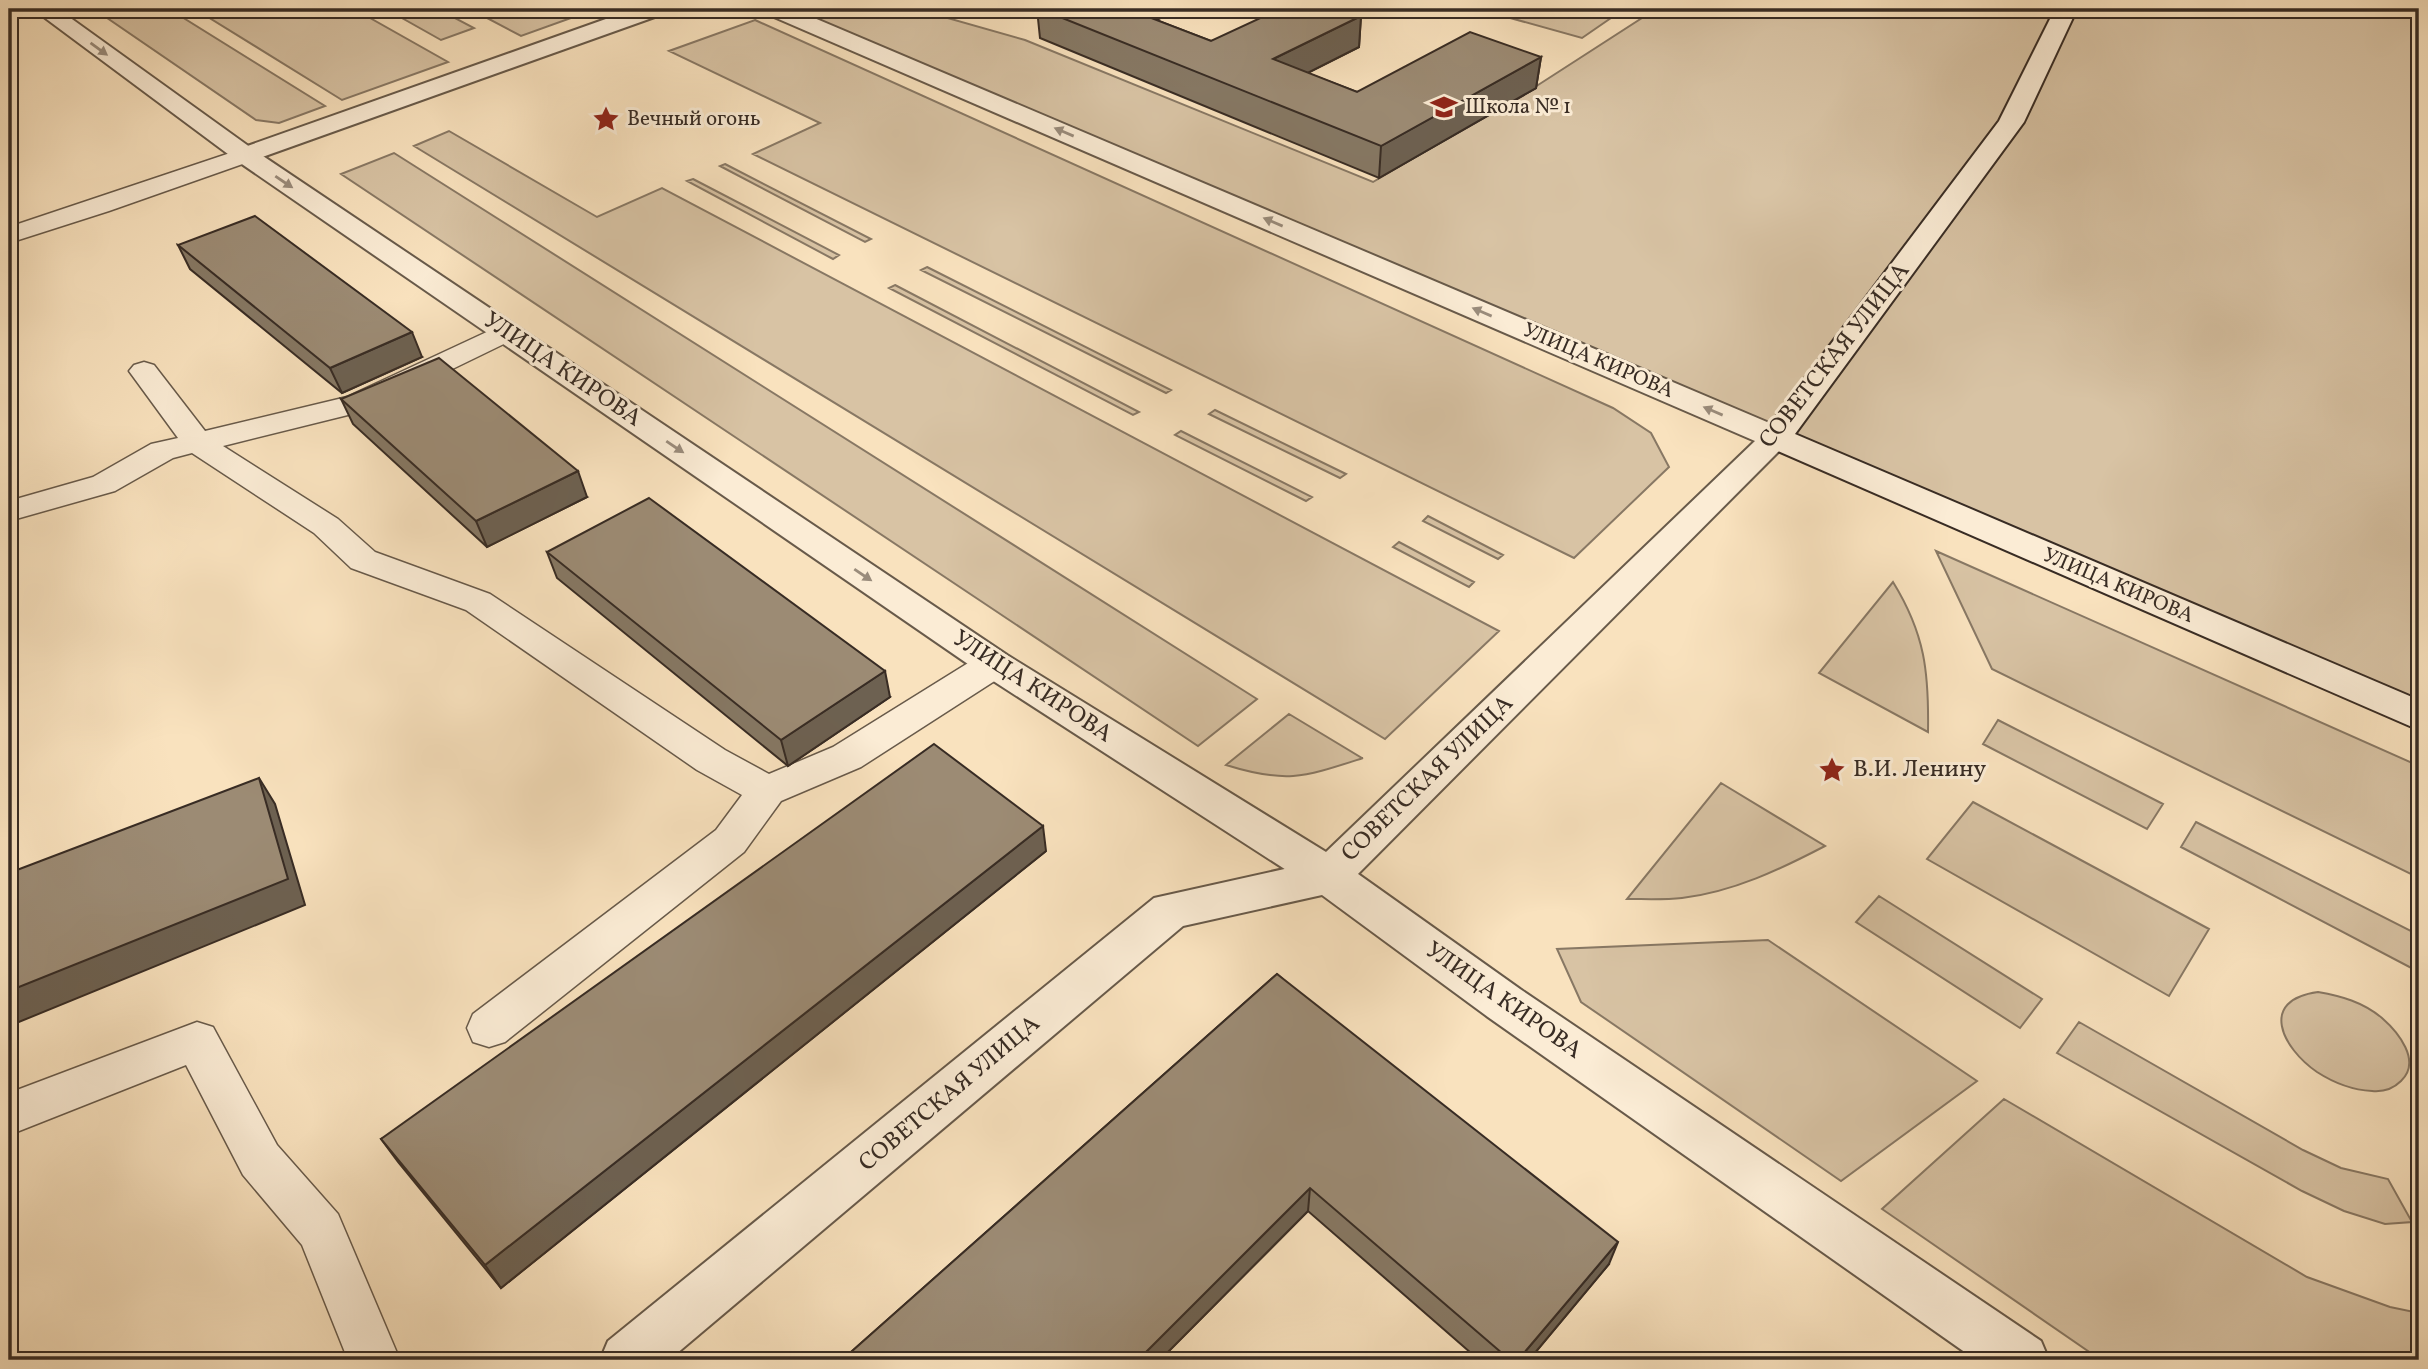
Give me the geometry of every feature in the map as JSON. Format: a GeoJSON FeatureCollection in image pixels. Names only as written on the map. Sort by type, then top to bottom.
{"type":"FeatureCollection","features":[{"type":"Feature","properties":{"kind":"street","name":"УЛИЦА КИРОВА"},"geometry":{"type":"LineString","coordinates":[[44,9],[245,155],[994,664],[1329,876],[1504,1003],[2022,1360]]}},
{"type":"Feature","properties":{"kind":"street"},"geometry":{"type":"LineString","coordinates":[[245,155],[655,9]]}},
{"type":"Feature","properties":{"kind":"street","name":"УЛИЦА КИРОВА"},"geometry":{"type":"LineString","coordinates":[[775,9],[2419,716]]}},
{"type":"Feature","properties":{"kind":"street","name":"СОВЕТСКАЯ УЛИЦА"},"geometry":{"type":"LineString","coordinates":[[627,1360],[1170,911],[1329,876],[1776,438],[2011,122],[2066,9]]}},
{"type":"Feature","properties":{"kind":"lane"},"geometry":{"type":"LineString","coordinates":[[9,235],[245,155]]}},
{"type":"Feature","properties":{"kind":"lane"},"geometry":{"type":"LineString","coordinates":[[9,511],[104,484],[162,451],[357,404],[506,332]]}},
{"type":"Feature","properties":{"kind":"lane"},"geometry":{"type":"LineString","coordinates":[[144,371],[198,443],[326,526],[363,560],[478,602],[711,760],[767,791]]}},
{"type":"Feature","properties":{"kind":"lane"},"geometry":{"type":"LineString","coordinates":[[489,1028],[730,841],[767,791],[847,757],[994,664]]}},
{"type":"Feature","properties":{"kind":"lane"},"geometry":{"type":"LineString","coordinates":[[9,1114],[197,1041],[260,1160],[321,1230],[374,1360]]}},
{"type":"Feature","properties":{"kind":"shaded area"},"geometry":{"type":"Polygon","coordinates":[[[94,9],[169,9],[325,106],[279,123],[256,120],[94,9]]]}},
{"type":"Feature","properties":{"kind":"shaded area"},"geometry":{"type":"Polygon","coordinates":[[[195,9],[354,9],[448,62],[342,100],[195,9]]]}},
{"type":"Feature","properties":{"kind":"shaded area"},"geometry":{"type":"Polygon","coordinates":[[[386,9],[438,9],[474,28],[441,40],[386,9]]]}},
{"type":"Feature","properties":{"kind":"shaded area"},"geometry":{"type":"Polygon","coordinates":[[[470,9],[596,9],[521,36],[470,9]]]}},
{"type":"Feature","properties":{"kind":"shaded area"},"geometry":{"type":"Polygon","coordinates":[[[775,9],[916,9],[1025,40],[1373,182],[1535,87],[1656,9],[2419,9],[2419,716],[775,9]]]}},
{"type":"Feature","properties":{"kind":"shaded area"},"geometry":{"type":"Polygon","coordinates":[[[1478,9],[1624,9],[1582,38],[1478,9]]]}},
{"type":"Feature","properties":{"kind":"shaded area"},"geometry":{"type":"Polygon","coordinates":[[[755,20],[1613,408],[1651,433],[1669,467],[1574,558],[753,154],[820,123],[669,51],[755,20]]]}},
{"type":"Feature","properties":{"kind":"shaded area"},"geometry":{"type":"Polygon","coordinates":[[[449,131],[597,217],[662,188],[1499,631],[1385,739],[414,146],[449,131]]]}},
{"type":"Feature","properties":{"kind":"shaded area"},"geometry":{"type":"Polygon","coordinates":[[[394,153],[1257,699],[1198,746],[341,174],[394,153]]]}},
{"type":"Feature","properties":{"kind":"shaded area"},"geometry":{"type":"Polygon","coordinates":[[[725,164],[871,239],[865,242],[720,166],[725,164]]]}},
{"type":"Feature","properties":{"kind":"shaded area"},"geometry":{"type":"Polygon","coordinates":[[[693,179],[839,255],[833,259],[687,181],[693,179]]]}},
{"type":"Feature","properties":{"kind":"shaded area"},"geometry":{"type":"Polygon","coordinates":[[[927,267],[1171,390],[1166,393],[921,270],[927,267]]]}},
{"type":"Feature","properties":{"kind":"shaded area"},"geometry":{"type":"Polygon","coordinates":[[[895,285],[1139,412],[1133,415],[889,288],[895,285]]]}},
{"type":"Feature","properties":{"kind":"shaded area"},"geometry":{"type":"Polygon","coordinates":[[[1215,410],[1346,474],[1340,478],[1209,414],[1215,410]]]}},
{"type":"Feature","properties":{"kind":"shaded area"},"geometry":{"type":"Polygon","coordinates":[[[1181,431],[1312,497],[1306,501],[1175,435],[1181,431]]]}},
{"type":"Feature","properties":{"kind":"shaded area"},"geometry":{"type":"Polygon","coordinates":[[[1428,516],[1503,555],[1498,559],[1423,521],[1428,516]]]}},
{"type":"Feature","properties":{"kind":"shaded area"},"geometry":{"type":"Polygon","coordinates":[[[1399,542],[1474,582],[1469,587],[1393,547],[1399,542]]]}},
{"type":"Feature","properties":{"kind":"shaded area"},"geometry":{"type":"Polygon","coordinates":[[[1936,551],[2419,766],[2419,878],[1992,669],[1936,551]]]}},
{"type":"Feature","properties":{"kind":"shaded area"},"geometry":{"type":"Polygon","coordinates":[[[1893,582],[1912,619],[1923,654],[1928,732],[1819,673],[1893,582]]]}},
{"type":"Feature","properties":{"kind":"shaded area"},"geometry":{"type":"Polygon","coordinates":[[[1289,714],[1363,758],[1295,776],[1265,775],[1226,765],[1289,714]]]}},
{"type":"Feature","properties":{"kind":"shaded area"},"geometry":{"type":"Polygon","coordinates":[[[1998,720],[2163,804],[2147,829],[1983,744],[1998,720]]]}},
{"type":"Feature","properties":{"kind":"shaded area"},"geometry":{"type":"Polygon","coordinates":[[[1721,783],[1825,846],[1774,871],[1720,891],[1682,898],[1627,899],[1721,783]]]}},
{"type":"Feature","properties":{"kind":"shaded area"},"geometry":{"type":"Polygon","coordinates":[[[1973,802],[2209,929],[2169,996],[1927,859],[1973,802]]]}},
{"type":"Feature","properties":{"kind":"shaded area"},"geometry":{"type":"Polygon","coordinates":[[[2196,822],[2419,935],[2419,972],[2181,847],[2196,822]]]}},
{"type":"Feature","properties":{"kind":"shaded area"},"geometry":{"type":"Polygon","coordinates":[[[1879,896],[2042,999],[2020,1028],[1856,922],[1879,896]]]}},
{"type":"Feature","properties":{"kind":"shaded area"},"geometry":{"type":"Polygon","coordinates":[[[1768,940],[1977,1081],[1841,1181],[1581,1002],[1557,949],[1768,940]]]}},
{"type":"Feature","properties":{"kind":"shaded area"},"geometry":{"type":"Polygon","coordinates":[[[2318,992],[2359,1004],[2375,1012],[2388,1024],[2401,1039],[2408,1056],[2407,1073],[2401,1081],[2384,1090],[2357,1089],[2330,1079],[2305,1062],[2286,1038],[2282,1015],[2288,1004],[2299,997],[2318,992]]]}},
{"type":"Feature","properties":{"kind":"shaded area"},"geometry":{"type":"Polygon","coordinates":[[[2079,1022],[2303,1150],[2341,1168],[2388,1179],[2412,1222],[2385,1224],[2344,1211],[2302,1191],[2057,1053],[2079,1022]]]}},
{"type":"Feature","properties":{"kind":"shaded area"},"geometry":{"type":"Polygon","coordinates":[[[2004,1099],[2307,1277],[2390,1307],[2419,1313],[2419,1360],[2101,1360],[1882,1209],[2004,1099]]]}},
{"type":"Feature","properties":{"kind":"building"},"geometry":{"type":"Polygon","coordinates":[[[1040,9],[1128,9],[1211,41],[1280,9],[1339,9],[1361,16],[1273,59],[1357,92],[1470,32],[1541,57],[1381,146],[1040,9]]]}},
{"type":"Feature","properties":{"kind":"building"},"geometry":{"type":"Polygon","coordinates":[[[255,216],[412,332],[330,368],[178,245],[255,216]]]}},
{"type":"Feature","properties":{"kind":"building"},"geometry":{"type":"Polygon","coordinates":[[[439,358],[578,471],[476,521],[341,399],[439,358]]]}},
{"type":"Feature","properties":{"kind":"building"},"geometry":{"type":"Polygon","coordinates":[[[649,498],[885,671],[781,740],[547,552],[649,498]]]}},
{"type":"Feature","properties":{"kind":"building"},"geometry":{"type":"Polygon","coordinates":[[[934,744],[1043,826],[485,1265],[381,1139],[934,744]]]}},
{"type":"Feature","properties":{"kind":"building"},"geometry":{"type":"Polygon","coordinates":[[[259,778],[288,879],[9,991],[9,873],[259,778]]]}},
{"type":"Feature","properties":{"kind":"building"},"geometry":{"type":"Polygon","coordinates":[[[1277,974],[1618,1242],[1518,1360],[1510,1360],[1310,1188],[1138,1360],[842,1360],[1277,974]]]}},
{"type":"Feature","properties":{"kind":"building"},"geometry":{"type":"Polygon","coordinates":[[[1783,1353],[1793,1360],[1778,1360],[1783,1353]]]}},
{"type":"Feature","properties":{"kind":"place","name":"Школа № 1"},"geometry":{"type":"Point","coordinates":[1444,107]}},
{"type":"Feature","properties":{"kind":"place","name":"Вечный огонь"},"geometry":{"type":"Point","coordinates":[606,119]}},
{"type":"Feature","properties":{"kind":"place","name":"В.И. Ленину"},"geometry":{"type":"Point","coordinates":[1832,770]}}]}
